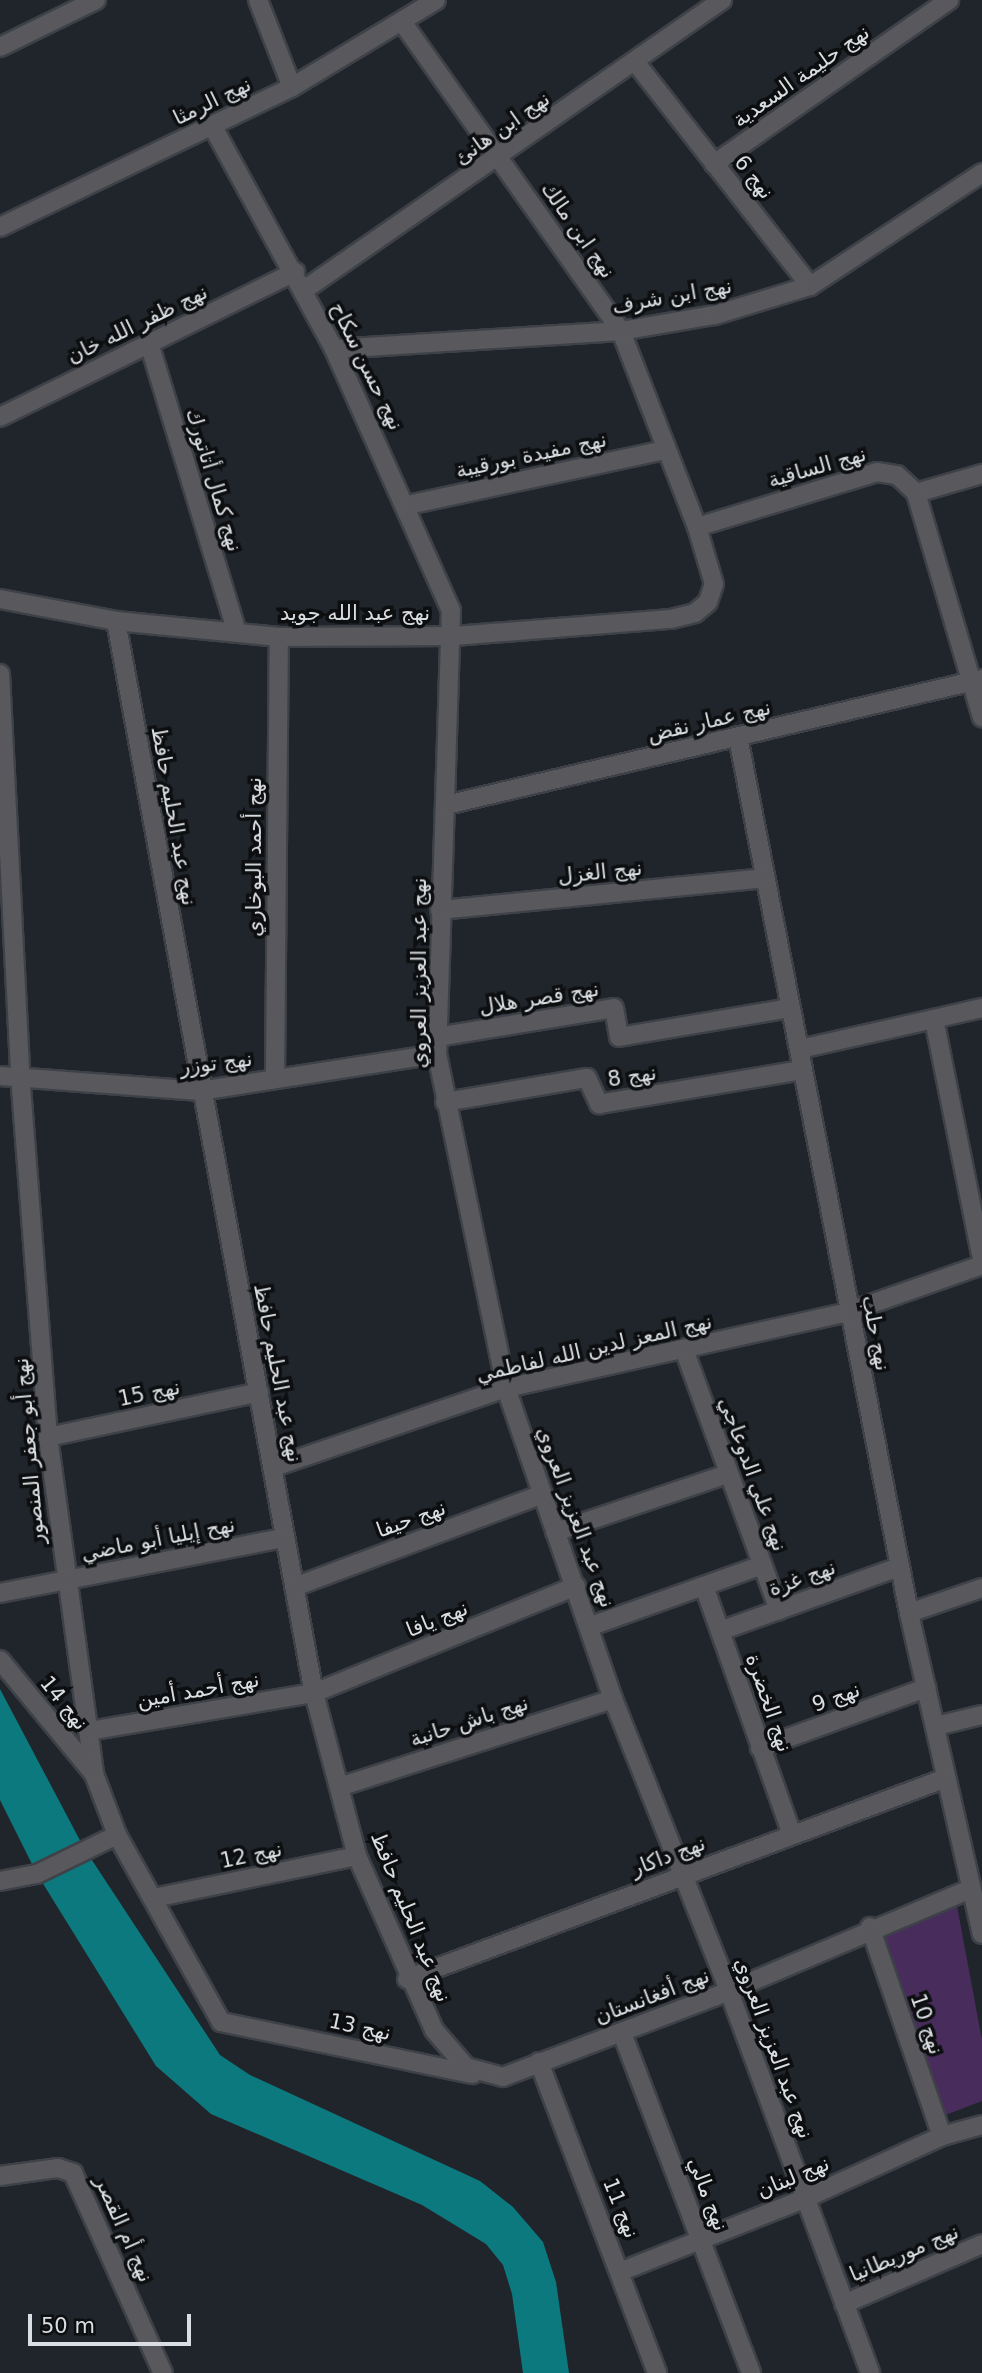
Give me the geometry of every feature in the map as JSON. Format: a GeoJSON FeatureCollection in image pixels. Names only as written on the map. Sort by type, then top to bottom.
{"type":"FeatureCollection","features":[{"type":"Feature","properties":{"kind":"street"},"geometry":{"type":"LineString","coordinates":[[0,47],[96,0]]}},
{"type":"Feature","properties":{"kind":"street"},"geometry":{"type":"LineString","coordinates":[[258,0],[292,87]]}},
{"type":"Feature","properties":{"kind":"street","name":"نهج ابن هانئ"},"geometry":{"type":"LineString","coordinates":[[304,290],[500,158],[722,0]]}},
{"type":"Feature","properties":{"kind":"street","name":"نهج حليمة السعدية"},"geometry":{"type":"LineString","coordinates":[[715,164],[941,2]]}},
{"type":"Feature","properties":{"kind":"street","name":"نهج الرمثا"},"geometry":{"type":"LineString","coordinates":[[0,227],[292,87],[403,23],[427,3]]}},
{"type":"Feature","properties":{"kind":"street","name":"نهج ابن مالك"},"geometry":{"type":"LineString","coordinates":[[403,23],[621,331],[697,527],[714,584],[708,602]]}},
{"type":"Feature","properties":{"kind":"street","name":"نهج 6"},"geometry":{"type":"LineString","coordinates":[[636,63],[810,286]]}},
{"type":"Feature","properties":{"kind":"street","name":"نهج حسن سكاح"},"geometry":{"type":"LineString","coordinates":[[213,127],[295,272],[408,505],[451,610],[454,636]]}},
{"type":"Feature","properties":{"kind":"street","name":"نهج ابن شرف"},"geometry":{"type":"LineString","coordinates":[[334,349],[621,331],[715,315],[810,286],[982,173]]}},
{"type":"Feature","properties":{"kind":"street","name":"نهج ظفر الله خان"},"geometry":{"type":"LineString","coordinates":[[0,417],[295,272]]}},
{"type":"Feature","properties":{"kind":"street","name":"نهج كمال أتاتورك"},"geometry":{"type":"LineString","coordinates":[[149,343],[236,630]]}},
{"type":"Feature","properties":{"kind":"street","name":"نهج مفيدة بورقيبة"},"geometry":{"type":"LineString","coordinates":[[408,505],[665,450]]}},
{"type":"Feature","properties":{"kind":"street","name":"نهج الساقية"},"geometry":{"type":"LineString","coordinates":[[697,527],[877,472],[897,475],[916,493]]}},
{"type":"Feature","properties":{"kind":"street"},"geometry":{"type":"LineString","coordinates":[[982,474],[916,493],[976,680],[982,717]]}},
{"type":"Feature","properties":{"kind":"street","name":"نهج عبد الله جويد"},"geometry":{"type":"LineString","coordinates":[[0,598],[116,621],[236,630],[279,637],[454,636],[671,619],[695,613],[708,602]]}},
{"type":"Feature","properties":{"kind":"street","name":"نهج عبد الحليم حافظ"},"geometry":{"type":"LineString","coordinates":[[116,621],[200,1091],[274,1467],[284,1538],[297,1586],[314,1693],[357,1856],[407,1979],[449,2050],[466,2067],[496,2077]]}},
{"type":"Feature","properties":{"kind":"street","name":"نهج عبد العزيز العروي"},"geometry":{"type":"LineString","coordinates":[[454,636],[440,910],[437,1046],[445,1102],[506,1388],[541,1495],[591,1626],[614,1699],[729,1991],[870,2373]]}},
{"type":"Feature","properties":{"kind":"street","name":"نهج أحمد البوخاري"},"geometry":{"type":"LineString","coordinates":[[275,1078],[279,637]]}},
{"type":"Feature","properties":{"kind":"street","name":"نهج أبو جعفر المنصور"},"geometry":{"type":"LineString","coordinates":[[0,674],[20,1074],[48,1437],[64,1579],[94,1774],[117,1835],[221,2022]]}},
{"type":"Feature","properties":{"kind":"street","name":"نهج عمار نقض"},"geometry":{"type":"LineString","coordinates":[[446,805],[976,680]]}},
{"type":"Feature","properties":{"kind":"street","name":"نهج حلب"},"geometry":{"type":"LineString","coordinates":[[738,737],[800,1049],[848,1312],[909,1613],[946,1778],[974,1850],[971,1889],[982,1934]]}},
{"type":"Feature","properties":{"kind":"street","name":"نهج الغزل"},"geometry":{"type":"LineString","coordinates":[[440,910],[764,878]]}},
{"type":"Feature","properties":{"kind":"street","name":"نهج قصر هلال"},"geometry":{"type":"LineString","coordinates":[[437,1046],[614,1008],[619,1037],[790,1008]]}},
{"type":"Feature","properties":{"kind":"street"},"geometry":{"type":"LineString","coordinates":[[800,1049],[982,1008]]}},
{"type":"Feature","properties":{"kind":"street"},"geometry":{"type":"LineString","coordinates":[[934,1019],[982,1259]]}},
{"type":"Feature","properties":{"kind":"street","name":"نهج توزر"},"geometry":{"type":"LineString","coordinates":[[0,1076],[20,1074],[200,1091],[437,1046]]}},
{"type":"Feature","properties":{"kind":"street","name":"نهج 8"},"geometry":{"type":"LineString","coordinates":[[445,1102],[587,1078],[599,1104],[802,1070]]}},
{"type":"Feature","properties":{"kind":"street","name":"نهج المعز لدين الله لفاطمي"},"geometry":{"type":"LineString","coordinates":[[274,1467],[506,1388],[685,1352],[848,1312],[982,1265]]}},
{"type":"Feature","properties":{"kind":"street","name":"نهج علي الدوعاجي"},"geometry":{"type":"LineString","coordinates":[[685,1352],[727,1474],[779,1610]]}},
{"type":"Feature","properties":{"kind":"street","name":"نهج 15"},"geometry":{"type":"LineString","coordinates":[[48,1437],[259,1392]]}},
{"type":"Feature","properties":{"kind":"street"},"geometry":{"type":"LineString","coordinates":[[555,1532],[727,1474]]}},
{"type":"Feature","properties":{"kind":"street","name":"نهج حيفا"},"geometry":{"type":"LineString","coordinates":[[297,1586],[541,1495]]}},
{"type":"Feature","properties":{"kind":"street","name":"نهح إيليا أبو ماضي"},"geometry":{"type":"LineString","coordinates":[[0,1593],[284,1538]]}},
{"type":"Feature","properties":{"kind":"street"},"geometry":{"type":"LineString","coordinates":[[591,1626],[762,1565]]}},
{"type":"Feature","properties":{"kind":"street","name":"نهج غزة"},"geometry":{"type":"LineString","coordinates":[[720,1631],[900,1567]]}},
{"type":"Feature","properties":{"kind":"street","name":"نهج يافا"},"geometry":{"type":"LineString","coordinates":[[314,1693],[576,1586]]}},
{"type":"Feature","properties":{"kind":"street","name":"نهج الخضرة"},"geometry":{"type":"LineString","coordinates":[[704,1586],[792,1834]]}},
{"type":"Feature","properties":{"kind":"street"},"geometry":{"type":"LineString","coordinates":[[909,1613],[982,1588]]}},
{"type":"Feature","properties":{"kind":"street","name":"نهج 14"},"geometry":{"type":"LineString","coordinates":[[0,1660],[94,1774]]}},
{"type":"Feature","properties":{"kind":"street","name":"نهج 9"},"geometry":{"type":"LineString","coordinates":[[760,1748],[926,1688]]}},
{"type":"Feature","properties":{"kind":"street","name":"نهج أحمد أمين"},"geometry":{"type":"LineString","coordinates":[[89,1731],[314,1693]]}},
{"type":"Feature","properties":{"kind":"street","name":"نهج باش حانبة"},"geometry":{"type":"LineString","coordinates":[[339,1787],[614,1699]]}},
{"type":"Feature","properties":{"kind":"street"},"geometry":{"type":"LineString","coordinates":[[936,1726],[982,1715]]}},
{"type":"Feature","properties":{"kind":"street","name":"نهج داكار"},"geometry":{"type":"LineString","coordinates":[[407,1979],[946,1778]]}},
{"type":"Feature","properties":{"kind":"street"},"geometry":{"type":"LineString","coordinates":[[0,1881],[37,1874],[117,1835]]}},
{"type":"Feature","properties":{"kind":"street","name":"نهج 12"},"geometry":{"type":"LineString","coordinates":[[154,1898],[357,1856]]}},
{"type":"Feature","properties":{"kind":"street","name":"نهج أفغانستان"},"geometry":{"type":"LineString","coordinates":[[496,2077],[729,1991],[870,1927],[971,1889]]}},
{"type":"Feature","properties":{"kind":"street","name":"نهج 10"},"geometry":{"type":"LineString","coordinates":[[870,1927],[942,2136]]}},
{"type":"Feature","properties":{"kind":"street","name":"نهج 13"},"geometry":{"type":"LineString","coordinates":[[221,2022],[496,2077]]}},
{"type":"Feature","properties":{"kind":"street","name":"نهج مالي"},"geometry":{"type":"LineString","coordinates":[[621,2033],[751,2373]]}},
{"type":"Feature","properties":{"kind":"street","name":"نهج 11"},"geometry":{"type":"LineString","coordinates":[[539,2062],[622,2271],[657,2373]]}},
{"type":"Feature","properties":{"kind":"street","name":"نهج لبنان"},"geometry":{"type":"LineString","coordinates":[[622,2271],[806,2199],[942,2136],[982,2125]]}},
{"type":"Feature","properties":{"kind":"street","name":"نهج أم القصر"},"geometry":{"type":"LineString","coordinates":[[0,2176],[58,2168],[73,2173],[163,2373]]}},
{"type":"Feature","properties":{"kind":"street","name":"نهج موريطانيا"},"geometry":{"type":"LineString","coordinates":[[844,2304],[982,2244]]}},
{"type":"Feature","properties":{"kind":"shaded area"},"geometry":{"type":"Polygon","coordinates":[[[957,1906],[982,2040],[982,2101],[943,2116],[877,1934],[957,1906]]]}},
{"type":"Feature","properties":{"kind":"water"},"geometry":{"type":"Polygon","coordinates":[[[0,1689],[84,1848],[220,2055],[250,2075],[480,2181],[513,2207],[543,2242],[556,2282],[569,2373],[523,2373],[512,2294],[503,2265],[486,2244],[422,2205],[211,2114],[156,2066],[37,1874],[0,1800],[0,1689]]]}}]}
